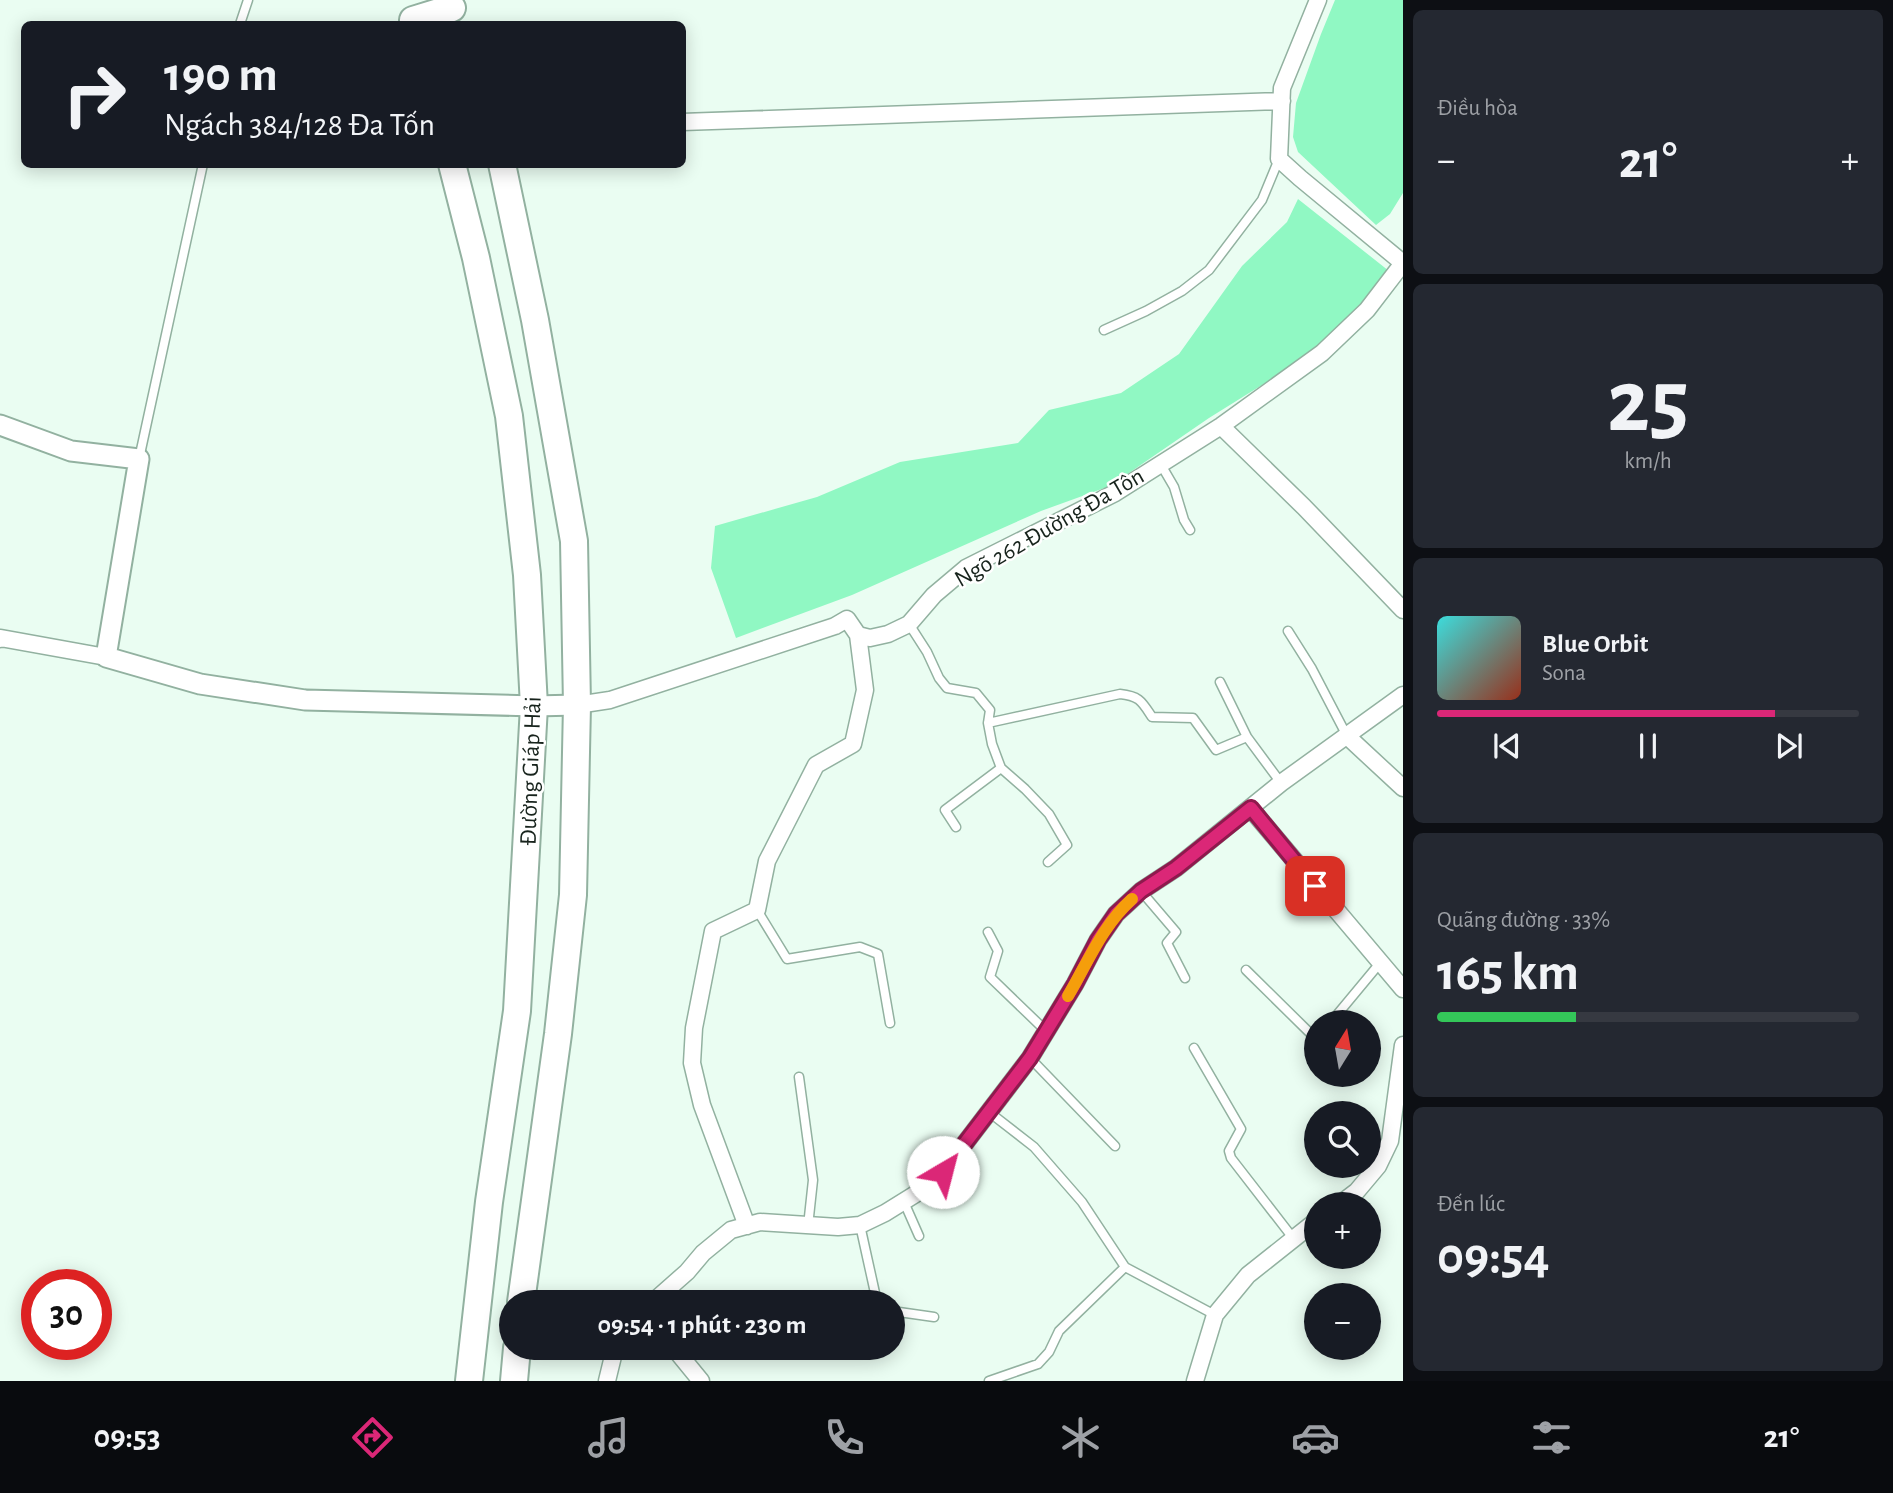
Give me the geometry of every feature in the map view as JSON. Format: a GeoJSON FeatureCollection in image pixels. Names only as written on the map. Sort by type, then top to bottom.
{"type":"FeatureCollection","features":[{"type":"Feature","properties":{"kind":"highway"},"geometry":{"type":"LineString","coordinates":[[411,15],[453,11]]}},
{"type":"Feature","properties":{"kind":"highway","name":"Đường Giáp Hải"},"geometry":{"type":"LineString","coordinates":[[453,168],[476,258],[509,416],[527,575],[534,706],[517,1011],[489,1202],[469,1381]]}},
{"type":"Feature","properties":{"kind":"highway","name":"Đường Giáp Hải"},"geometry":{"type":"LineString","coordinates":[[503,168],[535,320],[574,541],[577,705],[573,895],[558,1034],[523,1290]]}},
{"type":"Feature","properties":{"kind":"highway"},"geometry":{"type":"LineString","coordinates":[[476,258],[519,248]]}},
{"type":"Feature","properties":{"kind":"highway"},"geometry":{"type":"LineString","coordinates":[[489,1202],[534,1207]]}},
{"type":"Feature","properties":{"kind":"highway"},"geometry":{"type":"LineString","coordinates":[[514,1381],[516,1360]]}},
{"type":"Feature","properties":{"kind":"street"},"geometry":{"type":"LineString","coordinates":[[1318,0],[1284,83],[1279,159],[1403,263]]}},
{"type":"Feature","properties":{"kind":"street"},"geometry":{"type":"LineString","coordinates":[[686,122],[1282,101]]}},
{"type":"Feature","properties":{"kind":"street","name":"Ngõ 262 Đường Đa Tôn"},"geometry":{"type":"LineString","coordinates":[[577,705],[623,695],[835,626],[848,618],[858,635],[870,638],[888,634],[909,624],[934,595],[966,568],[1115,493],[1221,426],[1322,353],[1367,310],[1403,263]]}},
{"type":"Feature","properties":{"kind":"street"},"geometry":{"type":"LineString","coordinates":[[0,425],[71,451],[139,459],[106,657]]}},
{"type":"Feature","properties":{"kind":"street"},"geometry":{"type":"LineString","coordinates":[[1221,426],[1403,610]]}},
{"type":"Feature","properties":{"kind":"street"},"geometry":{"type":"LineString","coordinates":[[747,1226],[702,1105],[692,1063],[694,1028],[713,931],[757,910],[768,860],[816,765],[853,744],[866,690],[858,635]]}},
{"type":"Feature","properties":{"kind":"street"},"geometry":{"type":"LineString","coordinates":[[0,639],[106,657],[200,684],[305,700],[577,705]]}},
{"type":"Feature","properties":{"kind":"street"},"geometry":{"type":"LineString","coordinates":[[667,1290],[703,1253],[731,1230],[760,1222],[838,1227],[860,1225],[904,1202],[943,1172],[1030,1058],[1098,940],[1116,914],[1141,891],[1176,868],[1281,783],[1403,695]]}},
{"type":"Feature","properties":{"kind":"street"},"geometry":{"type":"LineString","coordinates":[[1347,736],[1403,788]]}},
{"type":"Feature","properties":{"kind":"street"},"geometry":{"type":"LineString","coordinates":[[1251,808],[1403,989]]}},
{"type":"Feature","properties":{"kind":"street"},"geometry":{"type":"LineString","coordinates":[[1356,1192],[1377,1166],[1390,1141],[1403,1045]]}},
{"type":"Feature","properties":{"kind":"street"},"geometry":{"type":"LineString","coordinates":[[1195,1381],[1215,1315],[1248,1275],[1304,1230]]}},
{"type":"Feature","properties":{"kind":"street"},"geometry":{"type":"LineString","coordinates":[[607,1381],[612,1360]]}},
{"type":"Feature","properties":{"kind":"street"},"geometry":{"type":"LineString","coordinates":[[684,1360],[702,1381]]}},
{"type":"Feature","properties":{"kind":"lane"},"geometry":{"type":"LineString","coordinates":[[241,21],[248,0]]}},
{"type":"Feature","properties":{"kind":"lane"},"geometry":{"type":"LineString","coordinates":[[1104,330],[1182,291],[1209,270],[1262,200],[1279,159]]}},
{"type":"Feature","properties":{"kind":"lane"},"geometry":{"type":"LineString","coordinates":[[139,459],[202,168]]}},
{"type":"Feature","properties":{"kind":"lane"},"geometry":{"type":"LineString","coordinates":[[1160,463],[1174,487],[1185,524],[1190,530]]}},
{"type":"Feature","properties":{"kind":"lane"},"geometry":{"type":"LineString","coordinates":[[909,624],[947,688],[976,693],[990,710],[988,723],[1001,768],[1026,789],[1049,814],[1067,845],[1048,862]]}},
{"type":"Feature","properties":{"kind":"lane"},"geometry":{"type":"LineString","coordinates":[[1288,631],[1312,669],[1347,736]]}},
{"type":"Feature","properties":{"kind":"lane"},"geometry":{"type":"LineString","coordinates":[[1220,682],[1247,737],[1281,783]]}},
{"type":"Feature","properties":{"kind":"lane"},"geometry":{"type":"LineString","coordinates":[[988,723],[1121,694],[1133,695],[1141,701],[1152,717],[1194,718],[1216,750],[1247,737]]}},
{"type":"Feature","properties":{"kind":"lane"},"geometry":{"type":"LineString","coordinates":[[956,827],[945,810],[1001,768]]}},
{"type":"Feature","properties":{"kind":"lane"},"geometry":{"type":"LineString","coordinates":[[1141,891],[1176,932],[1167,943],[1185,978]]}},
{"type":"Feature","properties":{"kind":"lane"},"geometry":{"type":"LineString","coordinates":[[757,910],[787,959],[860,947],[878,954],[890,1023]]}},
{"type":"Feature","properties":{"kind":"lane"},"geometry":{"type":"LineString","coordinates":[[988,932],[998,951],[990,977],[1046,1031]]}},
{"type":"Feature","properties":{"kind":"lane"},"geometry":{"type":"LineString","coordinates":[[1341,1010],[1380,963]]}},
{"type":"Feature","properties":{"kind":"lane"},"geometry":{"type":"LineString","coordinates":[[1246,970],[1304,1027]]}},
{"type":"Feature","properties":{"kind":"lane"},"geometry":{"type":"LineString","coordinates":[[1194,1048],[1241,1129],[1229,1151],[1231,1158],[1293,1238]]}},
{"type":"Feature","properties":{"kind":"lane"},"geometry":{"type":"LineString","coordinates":[[1030,1058],[1115,1146]]}},
{"type":"Feature","properties":{"kind":"lane"},"geometry":{"type":"LineString","coordinates":[[799,1077],[813,1180],[808,1226]]}},
{"type":"Feature","properties":{"kind":"lane"},"geometry":{"type":"LineString","coordinates":[[989,1112],[1034,1147],[1082,1202],[1125,1267],[1215,1315]]}},
{"type":"Feature","properties":{"kind":"lane"},"geometry":{"type":"LineString","coordinates":[[904,1202],[919,1236]]}},
{"type":"Feature","properties":{"kind":"lane"},"geometry":{"type":"LineString","coordinates":[[860,1225],[874,1290]]}},
{"type":"Feature","properties":{"kind":"lane"},"geometry":{"type":"LineString","coordinates":[[989,1381],[1038,1364],[1049,1352],[1059,1331],[1125,1267]]}},
{"type":"Feature","properties":{"kind":"lane"},"geometry":{"type":"LineString","coordinates":[[905,1313],[934,1317]]}},
{"type":"Feature","properties":{"kind":"shaded area"},"geometry":{"type":"Polygon","coordinates":[[[1335,0],[1403,0],[1403,193],[1390,214],[1376,225],[1298,152],[1293,137],[1296,103],[1335,0]]]}},
{"type":"Feature","properties":{"kind":"shaded area"},"geometry":{"type":"Polygon","coordinates":[[[1298,199],[1389,271],[1326,345],[1209,418],[1110,486],[1041,511],[852,595],[736,638],[711,568],[715,526],[817,497],[900,462],[1018,443],[1049,410],[1121,393],[1179,354],[1242,266],[1287,222],[1298,199]]]}},
{"type":"Feature","properties":{"kind":"slow traffic"},"geometry":{"type":"LineString","coordinates":[[1068,996],[1098,940],[1116,914],[1132,899]]}},
{"type":"Feature","properties":{"kind":"route"},"geometry":{"type":"LineString","coordinates":[[943,1172],[1030,1058],[1098,940],[1116,914],[1141,891],[1176,868],[1251,808],[1315,886]]}}]}
